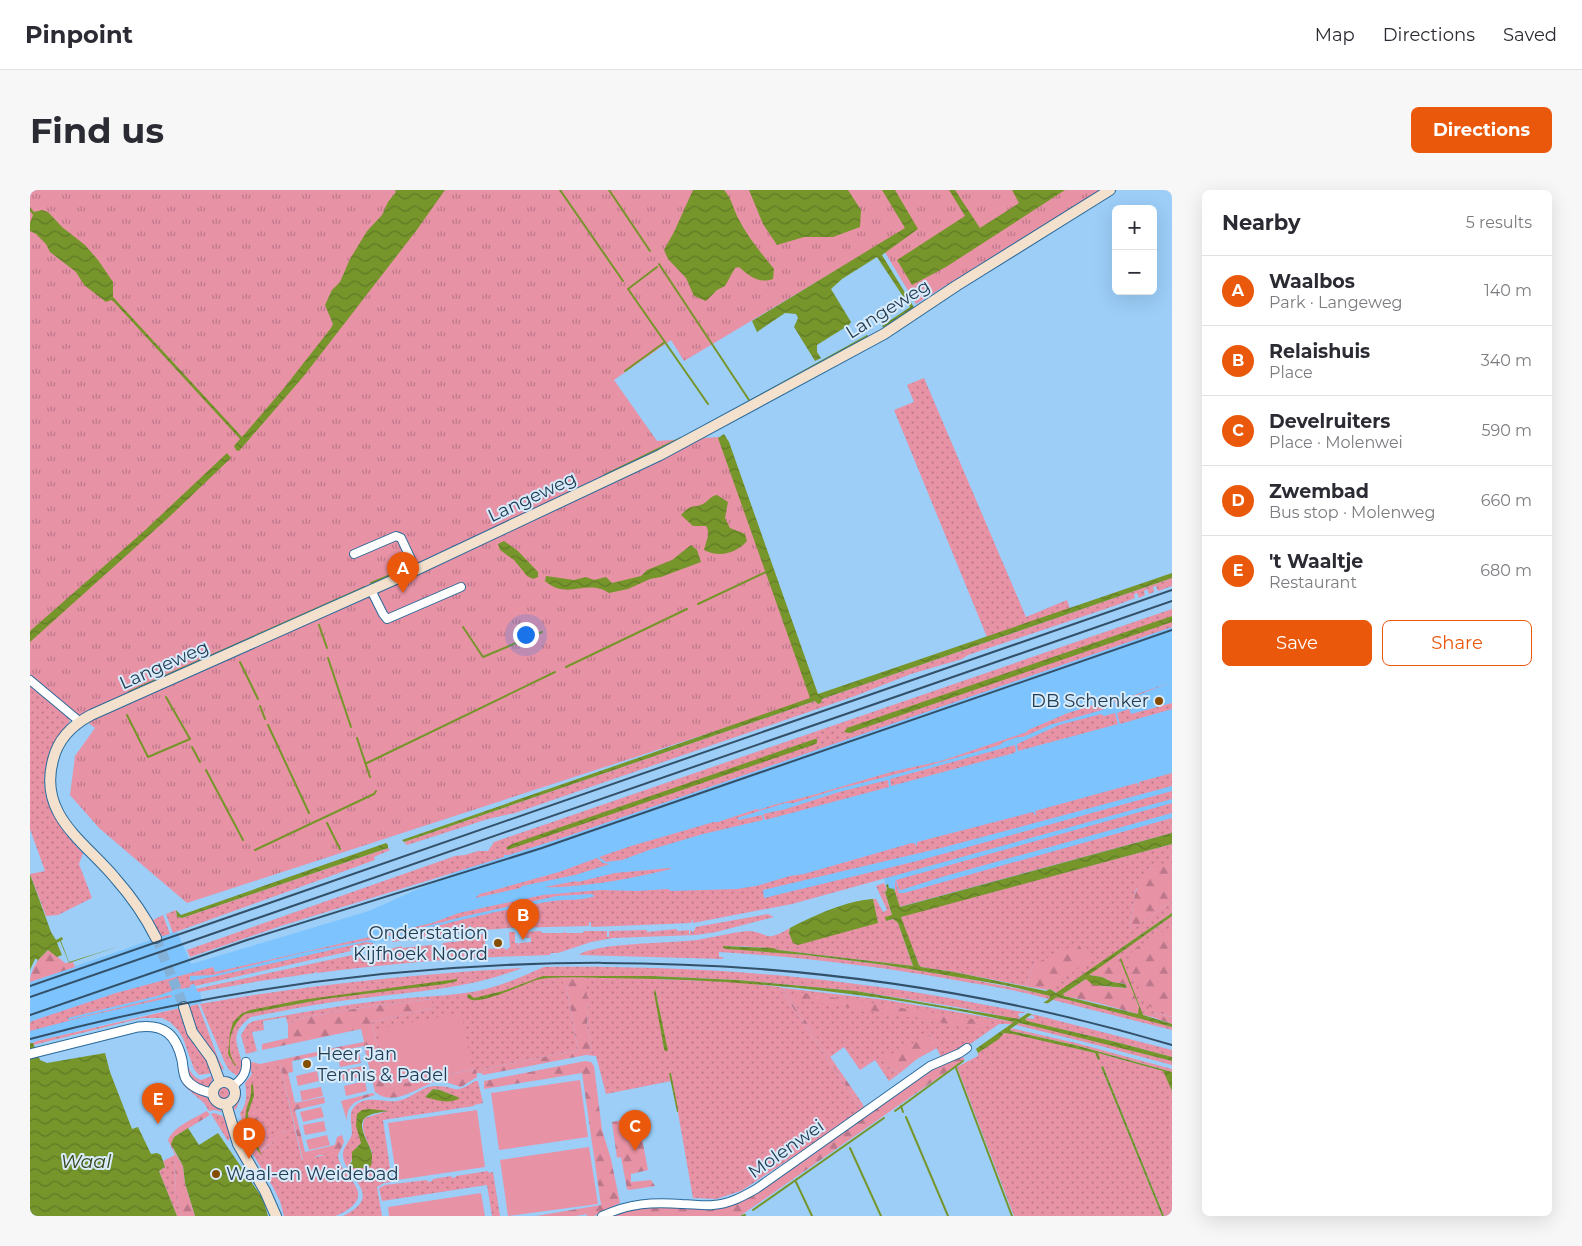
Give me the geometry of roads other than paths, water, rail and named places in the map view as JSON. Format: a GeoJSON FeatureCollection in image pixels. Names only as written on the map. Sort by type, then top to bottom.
{"type":"FeatureCollection","features":[{"type":"Feature","properties":{"kind":"main road","name":"Langeweg"},"geometry":{"type":"LineString","coordinates":[[156,938],[129,895],[56,811],[50,789],[51,767],[58,746],[71,728],[79,721],[416,570],[660,455],[884,334],[956,286],[1110,190]]}},
{"type":"Feature","properties":{"kind":"main road"},"geometry":{"type":"LineString","coordinates":[[184,1007],[192,1032],[211,1058],[220,1082]]}},
{"type":"Feature","properties":{"kind":"main road"},"geometry":{"type":"LineString","coordinates":[[220,1082],[227,1082],[233,1086],[235,1092],[231,1102],[226,1104],[217,1102],[212,1093],[214,1086],[220,1082]]}},
{"type":"Feature","properties":{"kind":"main road"},"geometry":{"type":"LineString","coordinates":[[226,1104],[238,1144],[265,1191],[276,1216]]}},
{"type":"Feature","properties":{"kind":"street"},"geometry":{"type":"LineString","coordinates":[[354,554],[396,536],[401,538],[416,570]]}},
{"type":"Feature","properties":{"kind":"street"},"geometry":{"type":"LineString","coordinates":[[371,590],[387,619],[460,588]]}},
{"type":"Feature","properties":{"kind":"street"},"geometry":{"type":"LineString","coordinates":[[30,680],[79,721]]}},
{"type":"Feature","properties":{"kind":"street"},"geometry":{"type":"LineString","coordinates":[[33,1053],[138,1027],[158,1027],[166,1030],[176,1042],[182,1058],[185,1078],[196,1088],[212,1093]]}},
{"type":"Feature","properties":{"kind":"street","name":"Molenwei"},"geometry":{"type":"LineString","coordinates":[[602,1216],[639,1203],[663,1202],[712,1206],[740,1198],[756,1189],[930,1066],[967,1048]]}},
{"type":"Feature","properties":{"kind":"street"},"geometry":{"type":"LineString","coordinates":[[233,1086],[245,1074],[246,1062]]}},
{"type":"Feature","properties":{"kind":"water"},"geometry":{"type":"Polygon","coordinates":[[[395,190],[445,190],[416,231],[303,377],[239,451],[234,446],[240,439],[114,302],[111,300],[106,302],[84,285],[76,272],[50,252],[46,244],[30,231],[33,215],[30,207],[34,212],[42,210],[48,212],[62,227],[85,245],[113,282],[113,297],[242,437],[284,388],[331,328],[333,324],[325,305],[332,290],[340,282],[350,259],[367,231],[382,215],[388,202],[396,192],[395,190]]]}},
{"type":"Feature","properties":{"kind":"water"},"geometry":{"type":"Polygon","coordinates":[[[693,190],[724,190],[746,231],[774,269],[773,279],[759,280],[750,276],[739,267],[735,268],[725,286],[717,290],[706,301],[694,296],[686,278],[668,259],[664,250],[693,190]]]}},
{"type":"Feature","properties":{"kind":"water"},"geometry":{"type":"Polygon","coordinates":[[[749,190],[848,190],[861,210],[860,227],[833,237],[804,237],[777,245],[763,224],[749,190]]]}},
{"type":"Feature","properties":{"kind":"water"},"geometry":{"type":"Polygon","coordinates":[[[882,190],[895,190],[918,229],[882,255],[915,309],[884,328],[882,326],[910,307],[877,257],[842,279],[831,289],[851,322],[817,345],[817,352],[821,358],[815,361],[794,327],[798,318],[796,314],[785,313],[757,332],[752,321],[905,228],[882,190]]]}},
{"type":"Feature","properties":{"kind":"water"},"geometry":{"type":"Polygon","coordinates":[[[949,190],[955,190],[980,228],[1019,203],[1012,190],[1065,190],[946,267],[912,285],[897,260],[965,216],[949,190]]]}},
{"type":"Feature","properties":{"kind":"water"},"geometry":{"type":"Polygon","coordinates":[[[724,434],[729,442],[818,694],[1172,573],[1172,578],[822,699],[821,703],[818,704],[815,701],[404,842],[402,840],[810,698],[718,438],[724,434]]]}},
{"type":"Feature","properties":{"kind":"water"},"geometry":{"type":"Polygon","coordinates":[[[227,453],[231,458],[167,519],[30,642],[30,631],[143,532],[227,453]]]}},
{"type":"Feature","properties":{"kind":"water"},"geometry":{"type":"Polygon","coordinates":[[[717,495],[728,502],[725,518],[730,528],[745,534],[747,541],[738,549],[722,554],[704,550],[708,535],[706,526],[693,526],[681,515],[690,508],[703,504],[717,495]]]}},
{"type":"Feature","properties":{"kind":"water"},"geometry":{"type":"Polygon","coordinates":[[[504,541],[518,551],[538,572],[538,577],[533,579],[527,576],[514,560],[500,550],[498,544],[504,541]]]}},
{"type":"Feature","properties":{"kind":"water"},"geometry":{"type":"Polygon","coordinates":[[[691,545],[697,550],[701,562],[661,577],[650,579],[628,589],[609,593],[593,588],[569,590],[553,587],[545,581],[546,576],[574,580],[586,577],[594,580],[606,577],[612,583],[641,576],[647,570],[672,560],[691,545]]]}},
{"type":"Feature","properties":{"kind":"water"},"geometry":{"type":"Polygon","coordinates":[[[1172,616],[1172,622],[849,733],[844,732],[847,728],[1172,616]]]}},
{"type":"Feature","properties":{"kind":"water"},"geometry":{"type":"Polygon","coordinates":[[[817,739],[817,743],[813,745],[507,850],[507,847],[512,844],[817,739]]]}},
{"type":"Feature","properties":{"kind":"water"},"geometry":{"type":"Polygon","coordinates":[[[1172,833],[1172,844],[901,917],[921,967],[1046,991],[1050,989],[1056,993],[1172,913],[1172,916],[1089,975],[1125,984],[1127,988],[1093,985],[1086,979],[1063,994],[1064,996],[1138,1014],[1139,1007],[1120,960],[1121,958],[1143,1015],[1172,1024],[1172,1027],[1057,997],[1025,1019],[1172,1057],[1172,1061],[1019,1023],[1010,1029],[1011,1031],[1075,1045],[1172,1072],[1172,1091],[1163,1071],[1098,1053],[1100,1059],[1098,1060],[1095,1053],[1013,1034],[1004,1033],[999,1039],[978,1053],[977,1048],[1014,1022],[914,1003],[812,989],[710,981],[570,977],[540,979],[484,999],[472,1000],[467,995],[469,994],[474,998],[503,991],[543,976],[652,976],[737,980],[856,991],[1019,1019],[1049,999],[1050,996],[1004,985],[886,965],[806,955],[727,949],[723,948],[723,946],[773,948],[913,966],[898,923],[893,919],[886,921],[885,917],[892,915],[885,892],[887,890],[886,885],[888,884],[889,888],[894,889],[900,907],[1172,833]]]}},
{"type":"Feature","properties":{"kind":"water"},"geometry":{"type":"Polygon","coordinates":[[[386,843],[388,848],[182,918],[177,917],[176,910],[181,915],[386,843]]]}},
{"type":"Feature","properties":{"kind":"water"},"geometry":{"type":"Polygon","coordinates":[[[30,874],[51,932],[56,940],[62,937],[61,941],[69,962],[120,946],[69,963],[60,941],[57,943],[62,955],[57,957],[48,950],[37,961],[35,959],[30,970],[30,874]]]}},
{"type":"Feature","properties":{"kind":"water"},"geometry":{"type":"Polygon","coordinates":[[[873,899],[878,923],[798,945],[793,943],[789,933],[790,928],[841,906],[873,899]]]}},
{"type":"Feature","properties":{"kind":"water"},"geometry":{"type":"Polygon","coordinates":[[[457,979],[457,981],[445,984],[324,999],[245,1014],[232,1031],[230,1038],[230,1053],[235,1066],[228,1054],[230,1033],[233,1022],[241,1014],[250,1010],[301,1000],[457,979]]]}},
{"type":"Feature","properties":{"kind":"water"},"geometry":{"type":"Polygon","coordinates":[[[655,989],[668,1051],[664,1049],[654,993],[655,989]]]}},
{"type":"Feature","properties":{"kind":"water","name":"Waal"},"geometry":{"type":"Polygon","coordinates":[[[30,1043],[33,1043],[40,1060],[47,1063],[105,1053],[110,1072],[132,1129],[138,1127],[151,1154],[157,1153],[161,1155],[165,1167],[159,1171],[177,1216],[30,1216],[30,1043]]]}},
{"type":"Feature","properties":{"kind":"water"},"geometry":{"type":"Polygon","coordinates":[[[1103,1066],[1164,1216],[1162,1216],[1101,1067],[1103,1066]]]}},
{"type":"Feature","properties":{"kind":"water"},"geometry":{"type":"Polygon","coordinates":[[[669,1073],[671,1073],[678,1112],[677,1112],[669,1073]]]}},
{"type":"Feature","properties":{"kind":"water"},"geometry":{"type":"Polygon","coordinates":[[[253,1084],[254,1096],[248,1113],[249,1125],[262,1156],[247,1130],[245,1118],[251,1085],[253,1084]]]}},
{"type":"Feature","properties":{"kind":"water"},"geometry":{"type":"Polygon","coordinates":[[[433,1089],[460,1098],[447,1102],[425,1097],[433,1089]]]}},
{"type":"Feature","properties":{"kind":"water"},"geometry":{"type":"Polygon","coordinates":[[[362,1110],[389,1111],[371,1115],[363,1120],[364,1135],[372,1154],[371,1166],[348,1168],[352,1161],[352,1152],[361,1143],[356,1126],[357,1114],[362,1110]]]}},
{"type":"Feature","properties":{"kind":"water","name":"Waal-en Weidebad"},"geometry":{"type":"Polygon","coordinates":[[[188,1128],[199,1145],[218,1133],[263,1199],[268,1216],[195,1216],[185,1183],[183,1166],[171,1144],[174,1137],[188,1128]]]}},
{"type":"Feature","properties":{"kind":"waterway"},"geometry":{"type":"LineString","coordinates":[[560,190],[623,281]]}},
{"type":"Feature","properties":{"kind":"waterway"},"geometry":{"type":"LineString","coordinates":[[609,190],[650,251]]}},
{"type":"Feature","properties":{"kind":"waterway"},"geometry":{"type":"LineString","coordinates":[[659,264],[749,400]]}},
{"type":"Feature","properties":{"kind":"waterway"},"geometry":{"type":"LineString","coordinates":[[657,267],[628,289],[708,404]]}},
{"type":"Feature","properties":{"kind":"waterway"},"geometry":{"type":"LineString","coordinates":[[732,411],[867,336]]}},
{"type":"Feature","properties":{"kind":"waterway"},"geometry":{"type":"LineString","coordinates":[[625,371],[665,342]]}},
{"type":"Feature","properties":{"kind":"waterway"},"geometry":{"type":"LineString","coordinates":[[605,475],[681,438]]}},
{"type":"Feature","properties":{"kind":"waterway"},"geometry":{"type":"LineString","coordinates":[[371,583],[410,567]]}},
{"type":"Feature","properties":{"kind":"waterway"},"geometry":{"type":"LineString","coordinates":[[698,604],[766,572]]}},
{"type":"Feature","properties":{"kind":"waterway"},"geometry":{"type":"LineString","coordinates":[[129,692],[365,587]]}},
{"type":"Feature","properties":{"kind":"waterway"},"geometry":{"type":"LineString","coordinates":[[566,667],[687,609]]}},
{"type":"Feature","properties":{"kind":"waterway"},"geometry":{"type":"LineString","coordinates":[[319,625],[327,648]]}},
{"type":"Feature","properties":{"kind":"waterway"},"geometry":{"type":"LineString","coordinates":[[463,627],[483,657],[542,632]]}},
{"type":"Feature","properties":{"kind":"waterway"},"geometry":{"type":"LineString","coordinates":[[328,658],[351,727]]}},
{"type":"Feature","properties":{"kind":"waterway"},"geometry":{"type":"LineString","coordinates":[[240,662],[258,699]]}},
{"type":"Feature","properties":{"kind":"waterway"},"geometry":{"type":"LineString","coordinates":[[367,763],[555,672]]}},
{"type":"Feature","properties":{"kind":"waterway"},"geometry":{"type":"LineString","coordinates":[[127,715],[148,757],[190,739],[166,697]]}},
{"type":"Feature","properties":{"kind":"waterway"},"geometry":{"type":"LineString","coordinates":[[260,706],[265,719]]}},
{"type":"Feature","properties":{"kind":"waterway"},"geometry":{"type":"LineString","coordinates":[[268,725],[309,813]]}},
{"type":"Feature","properties":{"kind":"waterway"},"geometry":{"type":"LineString","coordinates":[[357,738],[370,777]]}},
{"type":"Feature","properties":{"kind":"waterway"},"geometry":{"type":"LineString","coordinates":[[192,747],[200,762]]}},
{"type":"Feature","properties":{"kind":"waterway"},"geometry":{"type":"LineString","coordinates":[[206,770],[243,840]]}},
{"type":"Feature","properties":{"kind":"waterway"},"geometry":{"type":"LineString","coordinates":[[255,850],[374,794],[376,791]]}},
{"type":"Feature","properties":{"kind":"waterway"},"geometry":{"type":"LineString","coordinates":[[327,823],[340,849]]}},
{"type":"Feature","properties":{"kind":"waterway"},"geometry":{"type":"LineString","coordinates":[[895,1111],[963,1061]]}},
{"type":"Feature","properties":{"kind":"waterway"},"geometry":{"type":"LineString","coordinates":[[956,1068],[1012,1216]]}},
{"type":"Feature","properties":{"kind":"waterway"},"geometry":{"type":"LineString","coordinates":[[901,1106],[903,1112]]}},
{"type":"Feature","properties":{"kind":"waterway"},"geometry":{"type":"LineString","coordinates":[[906,1117],[948,1216]]}},
{"type":"Feature","properties":{"kind":"waterway"},"geometry":{"type":"LineString","coordinates":[[753,1210],[884,1118]]}},
{"type":"Feature","properties":{"kind":"waterway"},"geometry":{"type":"LineString","coordinates":[[850,1148],[881,1216]]}},
{"type":"Feature","properties":{"kind":"waterway"},"geometry":{"type":"LineString","coordinates":[[796,1182],[812,1216]]}},
{"type":"Feature","properties":{"kind":"tunnel"},"geometry":{"type":"LineString","coordinates":[[156,938],[184,1007]]}},
{"type":"Feature","properties":{"kind":"railway"},"geometry":{"type":"LineString","coordinates":[[30,986],[1172,590]]}},
{"type":"Feature","properties":{"kind":"railway"},"geometry":{"type":"LineString","coordinates":[[30,997],[1172,601]]}},
{"type":"Feature","properties":{"kind":"railway"},"geometry":{"type":"LineString","coordinates":[[30,1015],[247,940],[542,848],[1172,630]]}},
{"type":"Feature","properties":{"kind":"railway"},"geometry":{"type":"LineString","coordinates":[[30,1039],[171,1006],[314,982],[458,968],[602,963],[746,968],[889,983],[1031,1009],[1172,1045]]}},
{"type":"Feature","properties":{"kind":"place","name":"Waalbos"},"geometry":{"type":"Point","coordinates":[403,593]}},
{"type":"Feature","properties":{"kind":"place","name":"DB Schenker"},"geometry":{"type":"Point","coordinates":[1159,701]}},
{"type":"Feature","properties":{"kind":"place","name":"Relaishuis"},"geometry":{"type":"Point","coordinates":[523,940]}},
{"type":"Feature","properties":{"kind":"place","name":"Onderstation Kijfhoek Noord"},"geometry":{"type":"Point","coordinates":[498,943]}},
{"type":"Feature","properties":{"kind":"place","name":"Heer Jan Tennis & Padel"},"geometry":{"type":"Point","coordinates":[307,1064]}},
{"type":"Feature","properties":{"kind":"place","name":"'t Waaltje"},"geometry":{"type":"Point","coordinates":[158,1124]}},
{"type":"Feature","properties":{"kind":"place","name":"Develruiters"},"geometry":{"type":"Point","coordinates":[635,1151]}},
{"type":"Feature","properties":{"kind":"place","name":"Zwembad"},"geometry":{"type":"Point","coordinates":[249,1159]}},
{"type":"Feature","properties":{"kind":"place","name":"Waal-en Weidebad"},"geometry":{"type":"Point","coordinates":[216,1174]}}]}
